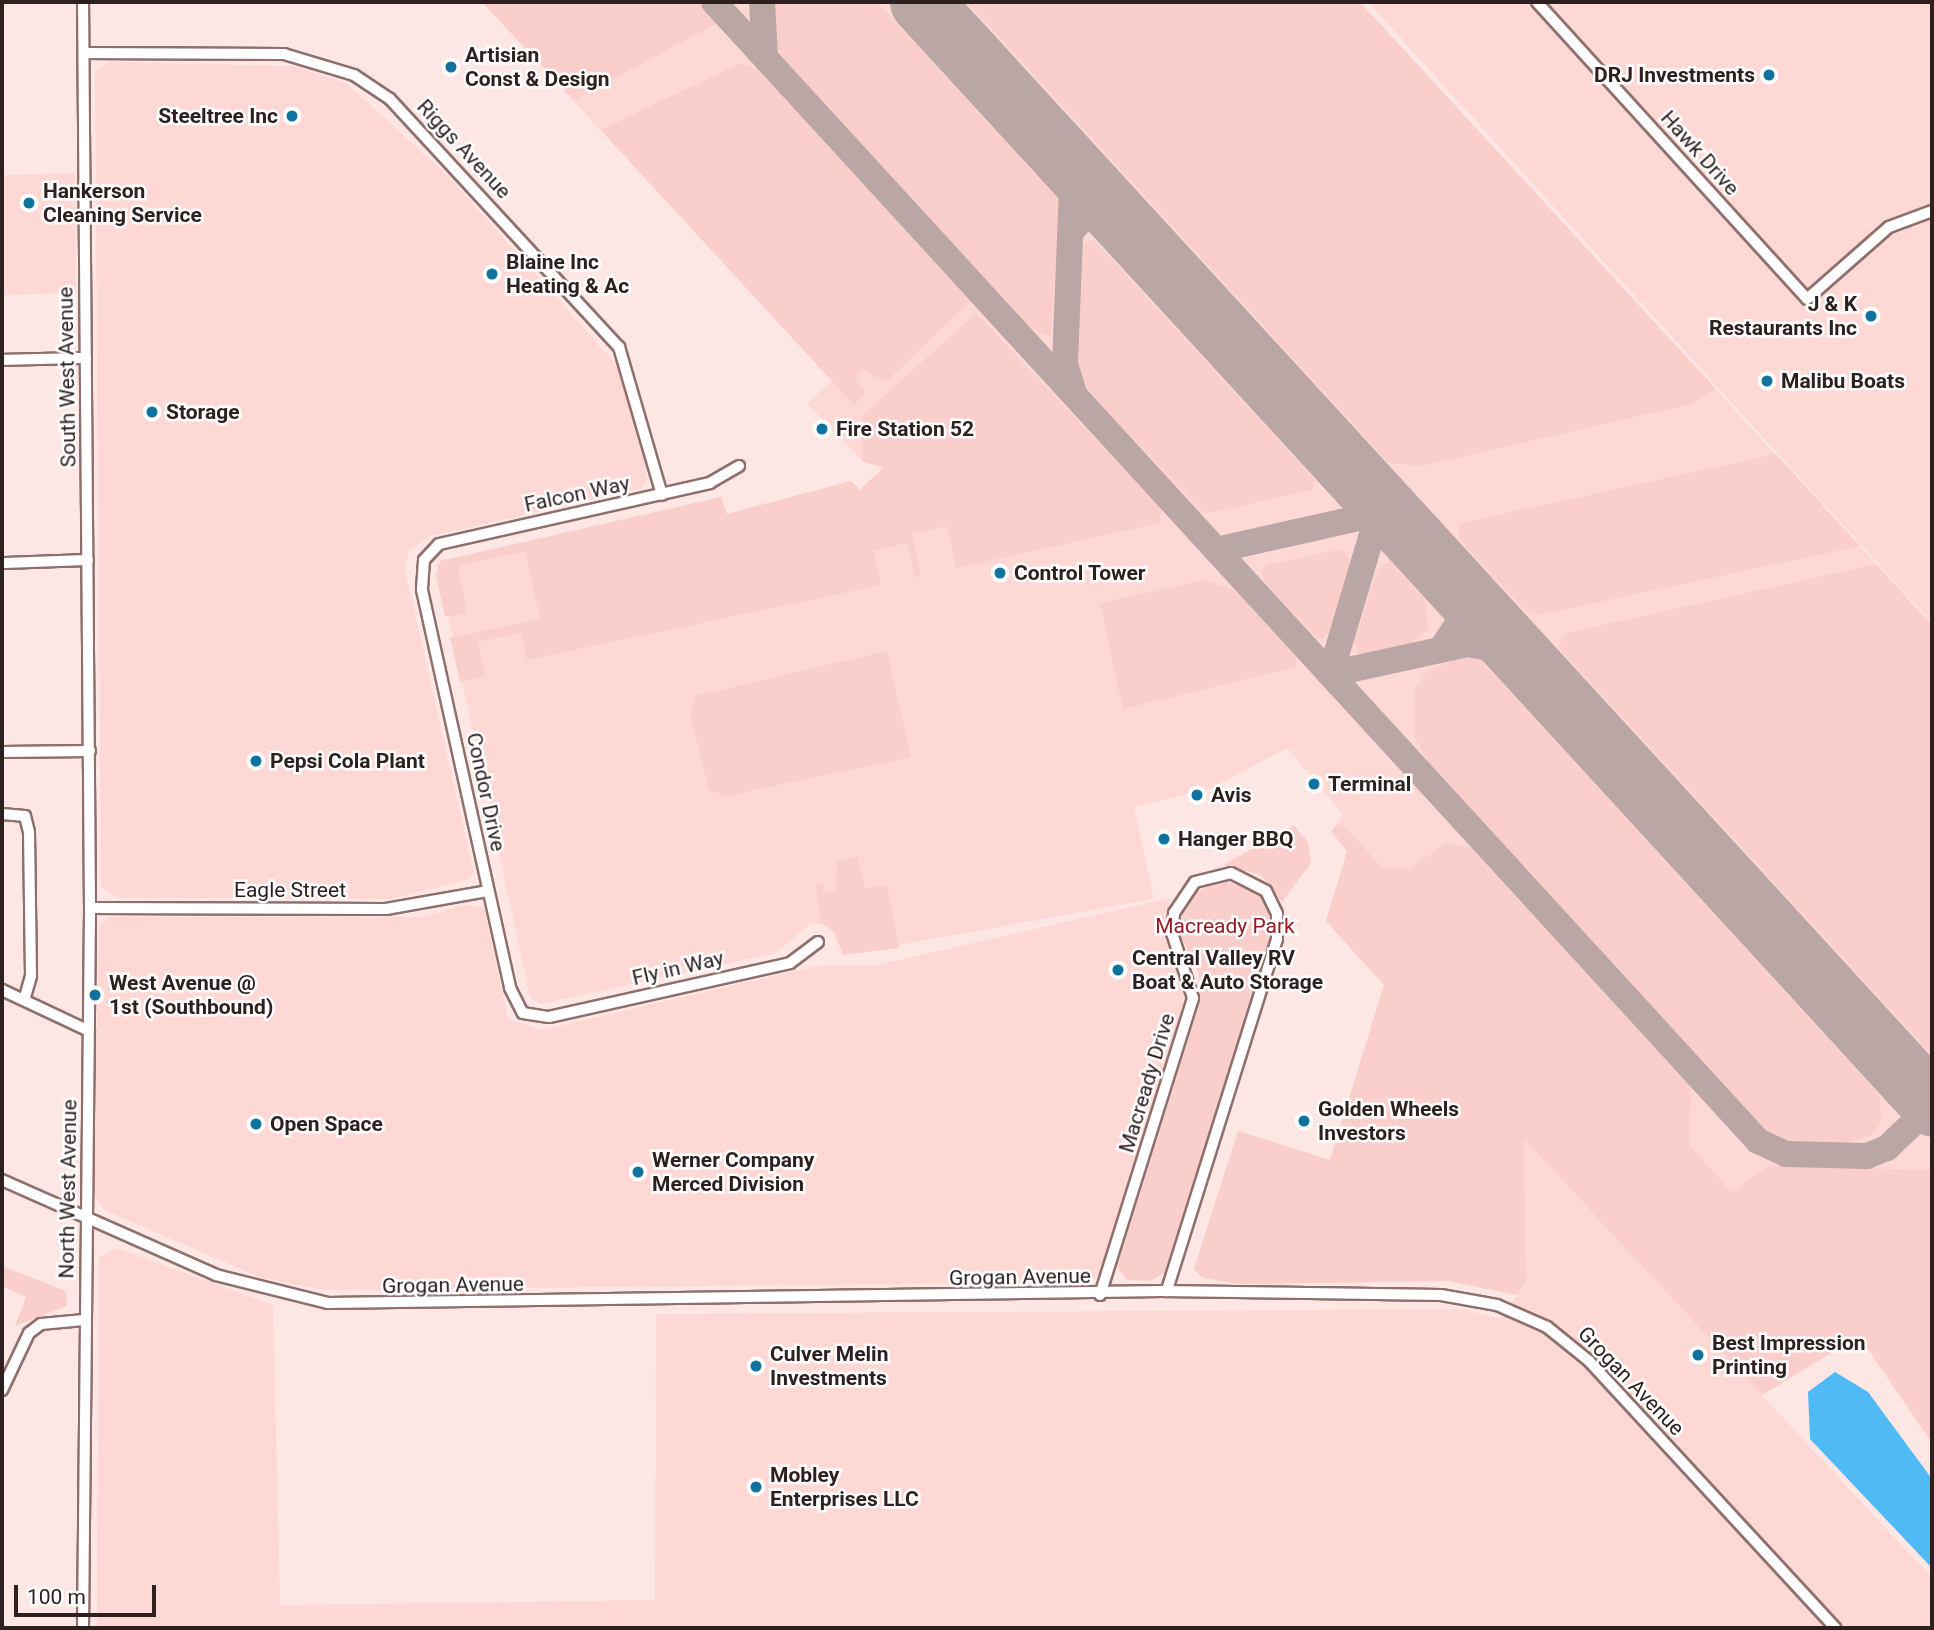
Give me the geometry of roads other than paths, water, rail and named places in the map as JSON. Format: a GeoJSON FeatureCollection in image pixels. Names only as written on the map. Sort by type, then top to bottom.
{"type":"FeatureCollection","features":[{"type":"Feature","properties":{"kind":"street","name":"South West Avenue"},"geometry":{"type":"LineString","coordinates":[[83,2],[90,751]]}},
{"type":"Feature","properties":{"kind":"street","name":"Hawk Drive"},"geometry":{"type":"LineString","coordinates":[[1537,2],[1808,299],[1889,227],[1932,211]]}},
{"type":"Feature","properties":{"kind":"street","name":"Riggs Avenue"},"geometry":{"type":"LineString","coordinates":[[84,53],[284,54],[354,75],[390,99],[619,347],[662,495]]}},
{"type":"Feature","properties":{"kind":"street"},"geometry":{"type":"LineString","coordinates":[[2,360],[86,358]]}},
{"type":"Feature","properties":{"kind":"street","name":"Falcon Way"},"geometry":{"type":"LineString","coordinates":[[424,560],[439,544],[710,483],[740,466]]}},
{"type":"Feature","properties":{"kind":"street","name":"Condor Drive"},"geometry":{"type":"LineString","coordinates":[[424,560],[422,590],[514,1003],[539,1018]]}},
{"type":"Feature","properties":{"kind":"street"},"geometry":{"type":"LineString","coordinates":[[2,563],[88,561]]}},
{"type":"Feature","properties":{"kind":"street"},"geometry":{"type":"LineString","coordinates":[[2,752],[90,751]]}},
{"type":"Feature","properties":{"kind":"street","name":"North West Avenue"},"geometry":{"type":"LineString","coordinates":[[83,1628],[90,751]]}},
{"type":"Feature","properties":{"kind":"street"},"geometry":{"type":"LineString","coordinates":[[2,814],[25,816],[29,832],[31,976],[24,1000]]}},
{"type":"Feature","properties":{"kind":"street","name":"Macready Drive"},"geometry":{"type":"LineString","coordinates":[[1100,1295],[1193,998],[1172,933],[1174,913],[1195,882],[1231,873],[1266,891],[1277,914],[1277,939],[1167,1291]]}},
{"type":"Feature","properties":{"kind":"street","name":"Eagle Street"},"geometry":{"type":"LineString","coordinates":[[90,908],[386,909],[488,891]]}},
{"type":"Feature","properties":{"kind":"street","name":"Fly in Way"},"geometry":{"type":"LineString","coordinates":[[539,1018],[790,963],[818,942]]}},
{"type":"Feature","properties":{"kind":"street"},"geometry":{"type":"LineString","coordinates":[[2,990],[89,1031]]}},
{"type":"Feature","properties":{"kind":"street","name":"Grogan Avenue"},"geometry":{"type":"LineString","coordinates":[[2,1180],[216,1275],[328,1303],[1100,1295],[1167,1291],[1441,1295],[1533,1319],[1589,1361],[1835,1628]]}},
{"type":"Feature","properties":{"kind":"street"},"geometry":{"type":"LineString","coordinates":[[2,1390],[6,1371],[29,1333],[41,1324],[85,1320]]}},
{"type":"Feature","properties":{"kind":"water"},"geometry":{"type":"Polygon","coordinates":[[[1835,1372],[1868,1392],[1932,1479],[1932,1568],[1810,1439],[1808,1392],[1835,1372]]]}},
{"type":"Feature","properties":{"kind":"place","name":"Artisian Const & Design"},"geometry":{"type":"Point","coordinates":[451,67]}},
{"type":"Feature","properties":{"kind":"place","name":"DRJ Investments"},"geometry":{"type":"Point","coordinates":[1769,75]}},
{"type":"Feature","properties":{"kind":"place","name":"Steeltree Inc"},"geometry":{"type":"Point","coordinates":[292,116]}},
{"type":"Feature","properties":{"kind":"place","name":"Hankerson Cleaning Service"},"geometry":{"type":"Point","coordinates":[29,203]}},
{"type":"Feature","properties":{"kind":"place","name":"Blaine Inc Heating & Ac"},"geometry":{"type":"Point","coordinates":[492,274]}},
{"type":"Feature","properties":{"kind":"place","name":"J & K Restaurants Inc"},"geometry":{"type":"Point","coordinates":[1871,316]}},
{"type":"Feature","properties":{"kind":"place","name":"Malibu Boats"},"geometry":{"type":"Point","coordinates":[1767,381]}},
{"type":"Feature","properties":{"kind":"place","name":"Storage"},"geometry":{"type":"Point","coordinates":[152,412]}},
{"type":"Feature","properties":{"kind":"place","name":"Fire Station 52"},"geometry":{"type":"Point","coordinates":[822,429]}},
{"type":"Feature","properties":{"kind":"place","name":"Control Tower"},"geometry":{"type":"Point","coordinates":[1000,573]}},
{"type":"Feature","properties":{"kind":"place","name":"Pepsi Cola Plant"},"geometry":{"type":"Point","coordinates":[256,761]}},
{"type":"Feature","properties":{"kind":"place","name":"Terminal"},"geometry":{"type":"Point","coordinates":[1314,784]}},
{"type":"Feature","properties":{"kind":"place","name":"Avis"},"geometry":{"type":"Point","coordinates":[1197,795]}},
{"type":"Feature","properties":{"kind":"place","name":"Hanger BBQ"},"geometry":{"type":"Point","coordinates":[1164,839]}},
{"type":"Feature","properties":{"kind":"place","name":"Central Valley RV Boat & Auto Storage"},"geometry":{"type":"Point","coordinates":[1118,970]}},
{"type":"Feature","properties":{"kind":"place","name":"West Avenue @ 1st (Southbound)"},"geometry":{"type":"Point","coordinates":[95,995]}},
{"type":"Feature","properties":{"kind":"place","name":"Golden Wheels Investors"},"geometry":{"type":"Point","coordinates":[1304,1121]}},
{"type":"Feature","properties":{"kind":"place","name":"Open Space"},"geometry":{"type":"Point","coordinates":[256,1124]}},
{"type":"Feature","properties":{"kind":"place","name":"Werner Company Merced Division"},"geometry":{"type":"Point","coordinates":[638,1172]}},
{"type":"Feature","properties":{"kind":"place","name":"Best Impression Printing"},"geometry":{"type":"Point","coordinates":[1698,1355]}},
{"type":"Feature","properties":{"kind":"place","name":"Culver Melin Investments"},"geometry":{"type":"Point","coordinates":[756,1366]}},
{"type":"Feature","properties":{"kind":"place","name":"Mobley Enterprises LLC"},"geometry":{"type":"Point","coordinates":[756,1487]}},
{"type":"Feature","properties":{"kind":"park label","name":"Macready Park"},"geometry":{"type":"Point","coordinates":[1225,926]}}]}
